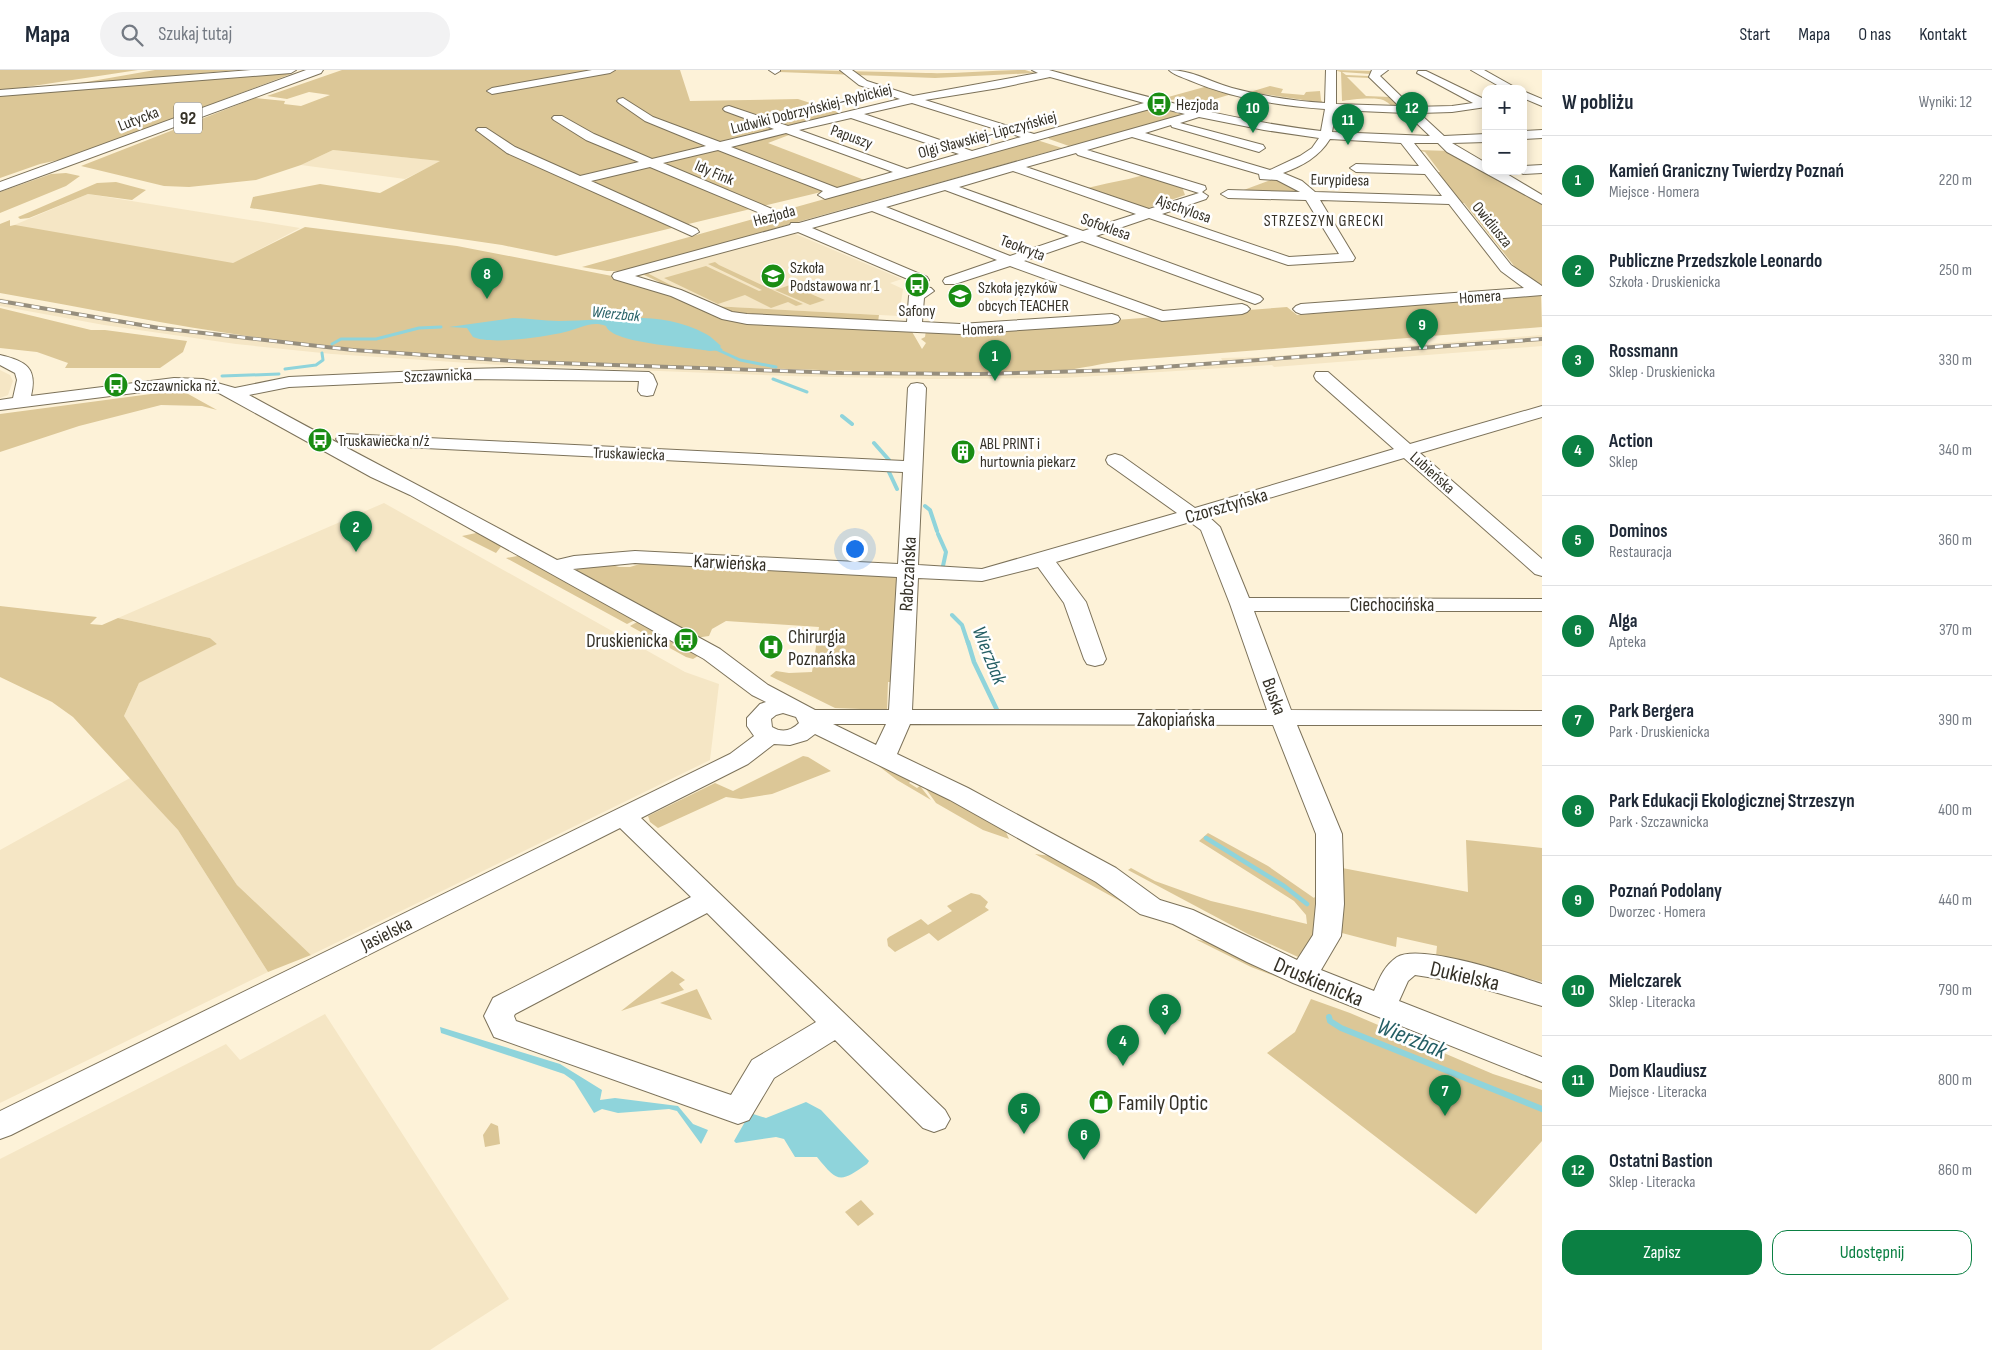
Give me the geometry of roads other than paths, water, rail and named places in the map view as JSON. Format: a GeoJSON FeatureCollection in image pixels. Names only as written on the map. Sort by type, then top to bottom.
{"type":"FeatureCollection","features":[{"type":"Feature","properties":{"kind":"main road","name":"Lutycka"},"geometry":{"type":"LineString","coordinates":[[0,187],[317,70]]}},
{"type":"Feature","properties":{"kind":"street"},"geometry":{"type":"LineString","coordinates":[[34,90],[147,70]]}},
{"type":"Feature","properties":{"kind":"street"},"geometry":{"type":"LineString","coordinates":[[0,93],[290,70]]}},
{"type":"Feature","properties":{"kind":"street"},"geometry":{"type":"LineString","coordinates":[[492,91],[610,70]]}},
{"type":"Feature","properties":{"kind":"street","name":"Eurypidesa"},"geometry":{"type":"LineString","coordinates":[[845,70],[863,83],[913,100],[1214,191],[1452,200]]}},
{"type":"Feature","properties":{"kind":"street","name":"Ludwiki Dobrzyńskiej-Rybickiej"},"geometry":{"type":"LineString","coordinates":[[580,180],[946,91],[1008,84],[1045,72],[1077,70]]}},
{"type":"Feature","properties":{"kind":"street"},"geometry":{"type":"LineString","coordinates":[[1174,70],[1205,82],[1241,92],[1289,102],[1331,107],[1409,110],[1482,104]]}},
{"type":"Feature","properties":{"kind":"street"},"geometry":{"type":"LineString","coordinates":[[796,226],[924,285],[942,292],[950,290],[954,285],[950,281],[1150,215],[1214,191],[1270,174],[1309,157],[1323,144],[1326,135],[1331,107],[1331,70]]}},
{"type":"Feature","properties":{"kind":"street"},"geometry":{"type":"LineString","coordinates":[[1476,70],[1505,85]]}},
{"type":"Feature","properties":{"kind":"street"},"geometry":{"type":"LineString","coordinates":[[1045,72],[1198,114],[1257,126],[1409,144],[1446,144],[1482,139]]}},
{"type":"Feature","properties":{"kind":"street"},"geometry":{"type":"LineString","coordinates":[[1422,73],[1482,103]]}},
{"type":"Feature","properties":{"kind":"street"},"geometry":{"type":"LineString","coordinates":[[1380,75],[1409,110],[1446,144],[1482,166]]}},
{"type":"Feature","properties":{"kind":"street"},"geometry":{"type":"LineString","coordinates":[[1527,96],[1542,94]]}},
{"type":"Feature","properties":{"kind":"street"},"geometry":{"type":"LineString","coordinates":[[1527,97],[1542,103]]}},
{"type":"Feature","properties":{"kind":"street"},"geometry":{"type":"LineString","coordinates":[[623,101],[649,119],[720,146]]}},
{"type":"Feature","properties":{"kind":"street","name":"Olgi Sławskiej-Lipczyńskiej"},"geometry":{"type":"LineString","coordinates":[[720,146],[830,193],[1158,103]]}},
{"type":"Feature","properties":{"kind":"street","name":"Papuszy"},"geometry":{"type":"LineString","coordinates":[[729,109],[907,173]]}},
{"type":"Feature","properties":{"kind":"street"},"geometry":{"type":"LineString","coordinates":[[852,114],[973,155]]}},
{"type":"Feature","properties":{"kind":"street","name":"Hezjoda"},"geometry":{"type":"LineString","coordinates":[[619,276],[796,226],[1078,151],[1133,132],[1198,114]]}},
{"type":"Feature","properties":{"kind":"street","name":"Idy Fink"},"geometry":{"type":"LineString","coordinates":[[558,118],[579,132],[767,212]]}},
{"type":"Feature","properties":{"kind":"street"},"geometry":{"type":"LineString","coordinates":[[1168,122],[1259,148]]}},
{"type":"Feature","properties":{"kind":"street"},"geometry":{"type":"LineString","coordinates":[[482,130],[511,150],[692,232]]}},
{"type":"Feature","properties":{"kind":"street"},"geometry":{"type":"LineString","coordinates":[[1133,132],[1270,174],[1297,184],[1311,196]]}},
{"type":"Feature","properties":{"kind":"street"},"geometry":{"type":"LineString","coordinates":[[1527,135],[1542,134]]}},
{"type":"Feature","properties":{"kind":"street","name":"Owidiusza"},"geometry":{"type":"LineString","coordinates":[[1409,144],[1506,268],[1539,291]]}},
{"type":"Feature","properties":{"kind":"street","name":"Ajschylosa"},"geometry":{"type":"LineString","coordinates":[[1013,167],[1288,261],[1348,258],[1334,238],[1311,196]]}},
{"type":"Feature","properties":{"kind":"street"},"geometry":{"type":"LineString","coordinates":[[1356,168],[1429,170]]}},
{"type":"Feature","properties":{"kind":"street"},"geometry":{"type":"LineString","coordinates":[[1527,170],[1542,168]]}},
{"type":"Feature","properties":{"kind":"street"},"geometry":{"type":"LineString","coordinates":[[1499,175],[1542,200]]}},
{"type":"Feature","properties":{"kind":"street","name":"Sofoklesa"},"geometry":{"type":"LineString","coordinates":[[945,186],[1255,299]]}},
{"type":"Feature","properties":{"kind":"street","name":"Teokryta"},"geometry":{"type":"LineString","coordinates":[[873,207],[1011,261],[1162,316],[1242,310]]}},
{"type":"Feature","properties":{"kind":"street","name":"Homera"},"geometry":{"type":"LineString","coordinates":[[619,276],[676,293],[712,310],[734,317],[914,328],[965,329],[1112,319]]}},
{"type":"Feature","properties":{"kind":"street"},"geometry":{"type":"LineString","coordinates":[[914,328],[917,296],[924,285]]}},
{"type":"Feature","properties":{"kind":"street","name":"Homera"},"geometry":{"type":"LineString","coordinates":[[1301,309],[1539,291]]}},
{"type":"Feature","properties":{"kind":"street"},"geometry":{"type":"LineString","coordinates":[[0,360],[18,367],[26,375],[27,380],[20,402]]}},
{"type":"Feature","properties":{"kind":"street","name":"Szczawnicka"},"geometry":{"type":"LineString","coordinates":[[234,393],[289,382],[509,373],[645,384]]}},
{"type":"Feature","properties":{"kind":"street","name":"Lubieńska"},"geometry":{"type":"LineString","coordinates":[[1322,376],[1542,570]]}},
{"type":"Feature","properties":{"kind":"street"},"geometry":{"type":"LineString","coordinates":[[0,405],[156,385],[196,383],[217,386],[234,393],[378,473],[417,491],[712,654],[749,682],[790,722]]}},
{"type":"Feature","properties":{"kind":"street","name":"Rabczańska"},"geometry":{"type":"LineString","coordinates":[[883,757],[900,719],[917,388]]}},
{"type":"Feature","properties":{"kind":"street","name":"Czorsztyńska"},"geometry":{"type":"LineString","coordinates":[[907,572],[982,575],[1043,559],[1542,410]]}},
{"type":"Feature","properties":{"kind":"street","name":"Truskawiecka"},"geometry":{"type":"LineString","coordinates":[[345,439],[913,467]]}},
{"type":"Feature","properties":{"kind":"street","name":"Buska"},"geometry":{"type":"LineString","coordinates":[[1116,460],[1210,527],[1329,834],[1330,904],[1326,936],[1303,975]]}},
{"type":"Feature","properties":{"kind":"street","name":"Karwieńska"},"geometry":{"type":"LineString","coordinates":[[554,567],[574,562],[644,557],[907,572]]}},
{"type":"Feature","properties":{"kind":"street"},"geometry":{"type":"LineString","coordinates":[[1043,559],[1075,602],[1094,659]]}},
{"type":"Feature","properties":{"kind":"street","name":"Ciechocińska"},"geometry":{"type":"LineString","coordinates":[[1241,604],[1542,605]]}},
{"type":"Feature","properties":{"kind":"street","name":"Zakopiańska"},"geometry":{"type":"LineString","coordinates":[[790,722],[900,719],[1542,718]]}},
{"type":"Feature","properties":{"kind":"street","name":"Druskienicka"},"geometry":{"type":"LineString","coordinates":[[790,722],[820,741],[883,757],[959,794],[1106,875],[1150,906],[1183,917],[1303,975],[1542,1070]]}},
{"type":"Feature","properties":{"kind":"street","name":"Jasielska"},"geometry":{"type":"LineString","coordinates":[[0,1126],[739,759],[790,722]]}},
{"type":"Feature","properties":{"kind":"street"},"geometry":{"type":"LineString","coordinates":[[623,816],[710,898],[836,1026],[934,1120]]}},
{"type":"Feature","properties":{"kind":"street"},"geometry":{"type":"LineString","coordinates":[[710,898],[504,1006],[499,1016],[505,1029],[738,1111],[763,1069],[836,1026]]}},
{"type":"Feature","properties":{"kind":"street","name":"Dukielska"},"geometry":{"type":"LineString","coordinates":[[1381,1007],[1396,974],[1409,964],[1426,964],[1484,977],[1542,995]]}},
{"type":"Feature","properties":{"kind":"water"},"geometry":{"type":"Polygon","coordinates":[[[513,318],[559,321],[652,318],[688,326],[706,334],[721,346],[723,350],[710,351],[637,341],[611,332],[606,326],[601,324],[590,324],[545,336],[505,340],[481,339],[473,337],[467,328],[449,327],[513,318]]]}},
{"type":"Feature","properties":{"kind":"water"},"geometry":{"type":"Polygon","coordinates":[[[440,1027],[560,1064],[602,1090],[600,1100],[615,1098],[678,1106],[693,1124],[708,1130],[701,1144],[677,1111],[669,1109],[618,1113],[602,1109],[594,1113],[574,1081],[564,1074],[441,1033],[440,1027]]]}},
{"type":"Feature","properties":{"kind":"water"},"geometry":{"type":"Polygon","coordinates":[[[806,1102],[821,1110],[869,1161],[867,1164],[851,1175],[840,1177],[830,1172],[817,1157],[795,1157],[784,1139],[776,1137],[736,1143],[734,1141],[750,1113],[766,1118],[806,1102]]]}},
{"type":"Feature","properties":{"kind":"waterway","name":"Wierzbak"},"geometry":{"type":"LineString","coordinates":[[332,344],[341,339],[376,339],[419,328],[441,327]]}},
{"type":"Feature","properties":{"kind":"waterway","name":"Wierzbak"},"geometry":{"type":"LineString","coordinates":[[716,349],[740,360],[776,367]]}},
{"type":"Feature","properties":{"kind":"waterway","name":"Wierzbak"},"geometry":{"type":"LineString","coordinates":[[285,369],[316,365],[323,360],[322,353]]}},
{"type":"Feature","properties":{"kind":"waterway","name":"Wierzbak"},"geometry":{"type":"LineString","coordinates":[[222,376],[279,374]]}},
{"type":"Feature","properties":{"kind":"waterway","name":"Wierzbak"},"geometry":{"type":"LineString","coordinates":[[773,379],[807,392]]}},
{"type":"Feature","properties":{"kind":"waterway","name":"Wierzbak"},"geometry":{"type":"LineString","coordinates":[[842,416],[852,424]]}},
{"type":"Feature","properties":{"kind":"waterway","name":"Wierzbak"},"geometry":{"type":"LineString","coordinates":[[874,443],[889,460]]}},
{"type":"Feature","properties":{"kind":"waterway","name":"Wierzbak"},"geometry":{"type":"LineString","coordinates":[[889,472],[897,489]]}},
{"type":"Feature","properties":{"kind":"waterway","name":"Wierzbak"},"geometry":{"type":"LineString","coordinates":[[925,506],[930,510],[937,531]]}},
{"type":"Feature","properties":{"kind":"waterway","name":"Wierzbak"},"geometry":{"type":"LineString","coordinates":[[938,534],[946,552],[943,566]]}},
{"type":"Feature","properties":{"kind":"waterway","name":"Wierzbak"},"geometry":{"type":"LineString","coordinates":[[952,615],[962,625],[968,643]]}},
{"type":"Feature","properties":{"kind":"waterway","name":"Wierzbak"},"geometry":{"type":"LineString","coordinates":[[968,642],[974,662],[997,710]]}},
{"type":"Feature","properties":{"kind":"waterway","name":"Wierzbak"},"geometry":{"type":"LineString","coordinates":[[1206,838],[1284,886],[1307,904]]}},
{"type":"Feature","properties":{"kind":"waterway","name":"Wierzbak"},"geometry":{"type":"LineString","coordinates":[[1329,1017],[1330,1021],[1341,1028],[1542,1109]]}},
{"type":"Feature","properties":{"kind":"railway"},"geometry":{"type":"LineString","coordinates":[[0,301],[159,328],[353,350],[527,362],[842,373],[980,374],[1122,370],[1542,339]]}},
{"type":"Feature","properties":{"kind":"place","name":"Hezjoda"},"geometry":{"type":"Point","coordinates":[1159,104]}},
{"type":"Feature","properties":{"kind":"place","name":"Mielczarek"},"geometry":{"type":"Point","coordinates":[1253,133]}},
{"type":"Feature","properties":{"kind":"place","name":"Ostatni Bastion"},"geometry":{"type":"Point","coordinates":[1412,133]}},
{"type":"Feature","properties":{"kind":"place","name":"Dom Klaudiusz"},"geometry":{"type":"Point","coordinates":[1348,145]}},
{"type":"Feature","properties":{"kind":"place","name":"Szkoła Podstawowa nr 1"},"geometry":{"type":"Point","coordinates":[773,276]}},
{"type":"Feature","properties":{"kind":"place","name":"Safony"},"geometry":{"type":"Point","coordinates":[917,285]}},
{"type":"Feature","properties":{"kind":"place","name":"Szkoła języków obcych TEACHER"},"geometry":{"type":"Point","coordinates":[960,296]}},
{"type":"Feature","properties":{"kind":"place","name":"Park Edukacji Ekologicznej Strzeszyn"},"geometry":{"type":"Point","coordinates":[487,299]}},
{"type":"Feature","properties":{"kind":"place","name":"Poznań Podolany"},"geometry":{"type":"Point","coordinates":[1422,350]}},
{"type":"Feature","properties":{"kind":"place","name":"Kamień Graniczny Twierdzy Poznań"},"geometry":{"type":"Point","coordinates":[995,381]}},
{"type":"Feature","properties":{"kind":"place","name":"Szczawnicka nż."},"geometry":{"type":"Point","coordinates":[116,385]}},
{"type":"Feature","properties":{"kind":"place","name":"Truskawiecka n/ż"},"geometry":{"type":"Point","coordinates":[320,440]}},
{"type":"Feature","properties":{"kind":"place","name":"ABL PRINT i hurtownia piekarz"},"geometry":{"type":"Point","coordinates":[963,452]}},
{"type":"Feature","properties":{"kind":"place","name":"Publiczne Przedszkole Leonardo"},"geometry":{"type":"Point","coordinates":[356,552]}},
{"type":"Feature","properties":{"kind":"place","name":"Druskienicka"},"geometry":{"type":"Point","coordinates":[686,640]}},
{"type":"Feature","properties":{"kind":"place","name":"Chirurgia Poznańska"},"geometry":{"type":"Point","coordinates":[771,647]}},
{"type":"Feature","properties":{"kind":"place","name":"Rossmann"},"geometry":{"type":"Point","coordinates":[1165,1035]}},
{"type":"Feature","properties":{"kind":"place","name":"Action"},"geometry":{"type":"Point","coordinates":[1123,1066]}},
{"type":"Feature","properties":{"kind":"place","name":"Family Optic"},"geometry":{"type":"Point","coordinates":[1101,1102]}},
{"type":"Feature","properties":{"kind":"place","name":"Park Bergera"},"geometry":{"type":"Point","coordinates":[1445,1116]}},
{"type":"Feature","properties":{"kind":"place","name":"Dominos"},"geometry":{"type":"Point","coordinates":[1024,1134]}},
{"type":"Feature","properties":{"kind":"place","name":"Alga"},"geometry":{"type":"Point","coordinates":[1084,1160]}},
{"type":"Feature","properties":{"kind":"district","name":"STRZESZYN GRECKI"},"geometry":{"type":"Point","coordinates":[1324,220]}}]}
